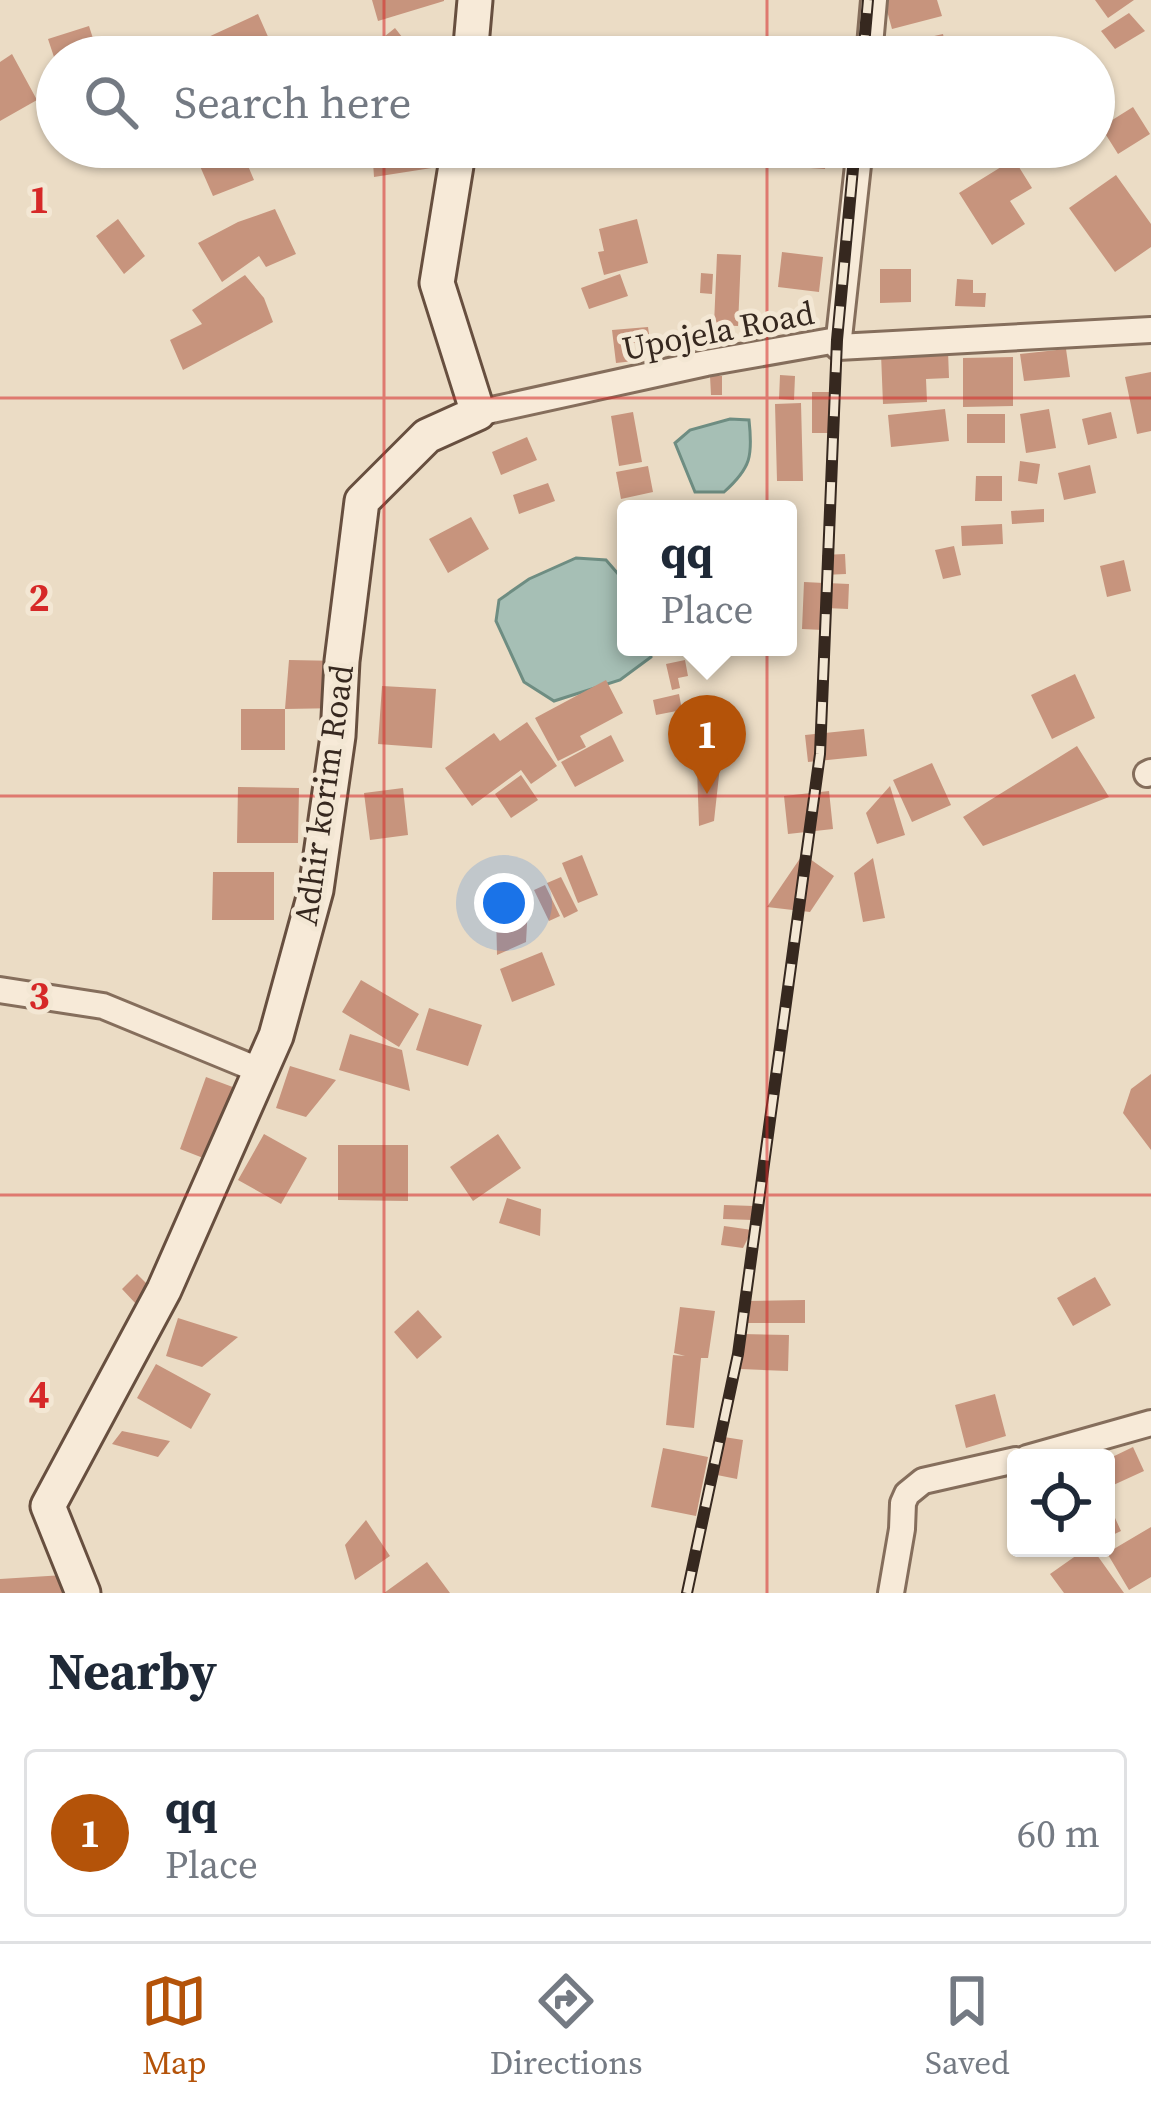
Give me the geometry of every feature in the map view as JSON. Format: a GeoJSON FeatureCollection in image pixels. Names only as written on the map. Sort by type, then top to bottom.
{"type":"FeatureCollection","features":[{"type":"Feature","properties":{"kind":"main road"},"geometry":{"type":"LineString","coordinates":[[472,36],[475,0]]}},
{"type":"Feature","properties":{"kind":"main road"},"geometry":{"type":"LineString","coordinates":[[456,168],[437,283],[478,413]]}},
{"type":"Feature","properties":{"kind":"main road","name":"Adhir korim Road"},"geometry":{"type":"LineString","coordinates":[[83,1593],[48,1506],[164,1289],[276,1036],[316,890],[340,722],[342,661],[362,500],[427,436],[478,413]]}},
{"type":"Feature","properties":{"kind":"street"},"geometry":{"type":"LineString","coordinates":[[871,36],[874,0]]}},
{"type":"Feature","properties":{"kind":"street","name":"Upojela Road"},"geometry":{"type":"LineString","coordinates":[[838,347],[858,168]]}},
{"type":"Feature","properties":{"kind":"street"},"geometry":{"type":"LineString","coordinates":[[838,347],[1151,330]]}},
{"type":"Feature","properties":{"kind":"street","name":"Upojela Road"},"geometry":{"type":"LineString","coordinates":[[478,413],[706,363],[837,340],[838,347]]}},
{"type":"Feature","properties":{"kind":"street"},"geometry":{"type":"LineString","coordinates":[[0,990],[103,1006],[261,1071]]}},
{"type":"Feature","properties":{"kind":"street"},"geometry":{"type":"LineString","coordinates":[[1059,1449],[1151,1423]]}},
{"type":"Feature","properties":{"kind":"street"},"geometry":{"type":"LineString","coordinates":[[895,1586],[907,1494],[923,1481],[1007,1462]]}},
{"type":"Feature","properties":{"kind":"shaded area"},"geometry":{"type":"Polygon","coordinates":[[[730,419],[749,420],[750,452],[745,468],[724,492],[695,492],[675,443],[690,430],[730,419]]]}},
{"type":"Feature","properties":{"kind":"shaded area"},"geometry":{"type":"Polygon","coordinates":[[[576,558],[606,560],[617,573],[617,656],[651,657],[620,680],[554,701],[524,682],[496,621],[499,600],[529,579],[576,558]]]}},
{"type":"Feature","properties":{"kind":"building"},"geometry":{"type":"Polygon","coordinates":[[[372,0],[444,0],[444,1],[378,21],[372,0]]]}},
{"type":"Feature","properties":{"kind":"building"},"geometry":{"type":"Polygon","coordinates":[[[884,0],[937,0],[942,16],[892,29],[884,0]]]}},
{"type":"Feature","properties":{"kind":"building"},"geometry":{"type":"Polygon","coordinates":[[[1095,0],[1134,0],[1108,18],[1095,0]]]}},
{"type":"Feature","properties":{"kind":"building"},"geometry":{"type":"Polygon","coordinates":[[[1129,13],[1145,31],[1115,49],[1115,36],[1101,31],[1129,13]]]}},
{"type":"Feature","properties":{"kind":"building"},"geometry":{"type":"Polygon","coordinates":[[[258,14],[268,36],[210,36],[258,14]]]}},
{"type":"Feature","properties":{"kind":"building"},"geometry":{"type":"Polygon","coordinates":[[[89,26],[92,36],[57,36],[89,26]]]}},
{"type":"Feature","properties":{"kind":"building"},"geometry":{"type":"Polygon","coordinates":[[[12,54],[36,101],[0,121],[0,62],[12,54]]]}},
{"type":"Feature","properties":{"kind":"building"},"geometry":{"type":"Polygon","coordinates":[[[1133,107],[1150,134],[1118,154],[1115,118],[1133,107]]]}},
{"type":"Feature","properties":{"kind":"building"},"geometry":{"type":"Polygon","coordinates":[[[201,168],[249,168],[254,180],[213,196],[201,168]]]}},
{"type":"Feature","properties":{"kind":"building"},"geometry":{"type":"Polygon","coordinates":[[[373,168],[432,168],[374,177],[373,168]]]}},
{"type":"Feature","properties":{"kind":"building"},"geometry":{"type":"Polygon","coordinates":[[[999,168],[1020,168],[1032,188],[1010,201],[1025,224],[992,245],[959,193],[999,168]]]}},
{"type":"Feature","properties":{"kind":"building"},"geometry":{"type":"Polygon","coordinates":[[[1116,175],[1151,224],[1151,247],[1115,272],[1069,208],[1116,175]]]}},
{"type":"Feature","properties":{"kind":"building"},"geometry":{"type":"Polygon","coordinates":[[[275,209],[296,254],[266,267],[259,256],[222,282],[198,243],[275,209]]]}},
{"type":"Feature","properties":{"kind":"building"},"geometry":{"type":"Polygon","coordinates":[[[118,219],[145,256],[124,274],[96,236],[118,219]]]}},
{"type":"Feature","properties":{"kind":"building"},"geometry":{"type":"Polygon","coordinates":[[[637,219],[648,263],[604,275],[599,229],[637,219]]]}},
{"type":"Feature","properties":{"kind":"building"},"geometry":{"type":"Polygon","coordinates":[[[782,252],[823,257],[819,292],[778,287],[782,252]]]}},
{"type":"Feature","properties":{"kind":"building"},"geometry":{"type":"Polygon","coordinates":[[[717,254],[741,255],[738,326],[714,325],[717,254]]]}},
{"type":"Feature","properties":{"kind":"building"},"geometry":{"type":"Polygon","coordinates":[[[880,269],[911,269],[911,302],[880,303],[880,269]]]}},
{"type":"Feature","properties":{"kind":"building"},"geometry":{"type":"Polygon","coordinates":[[[701,273],[713,274],[712,294],[700,293],[701,273]]]}},
{"type":"Feature","properties":{"kind":"building"},"geometry":{"type":"Polygon","coordinates":[[[620,274],[628,296],[589,309],[581,288],[620,274]]]}},
{"type":"Feature","properties":{"kind":"building"},"geometry":{"type":"Polygon","coordinates":[[[245,275],[264,298],[273,322],[183,370],[170,340],[202,324],[192,310],[245,275]]]}},
{"type":"Feature","properties":{"kind":"building"},"geometry":{"type":"Polygon","coordinates":[[[957,279],[973,280],[973,293],[986,293],[985,307],[955,306],[957,279]]]}},
{"type":"Feature","properties":{"kind":"building"},"geometry":{"type":"Polygon","coordinates":[[[648,327],[650,341],[632,343],[634,361],[616,363],[612,330],[648,327]]]}},
{"type":"Feature","properties":{"kind":"building"},"geometry":{"type":"Polygon","coordinates":[[[1066,349],[1070,377],[1024,381],[1020,354],[1066,349]]]}},
{"type":"Feature","properties":{"kind":"building"},"geometry":{"type":"Polygon","coordinates":[[[948,351],[949,378],[926,379],[927,402],[883,404],[881,354],[948,351]]]}},
{"type":"Feature","properties":{"kind":"building"},"geometry":{"type":"Polygon","coordinates":[[[1013,357],[1013,406],[963,407],[963,358],[1013,357]]]}},
{"type":"Feature","properties":{"kind":"building"},"geometry":{"type":"Polygon","coordinates":[[[1151,372],[1151,431],[1137,434],[1125,377],[1151,372]]]}},
{"type":"Feature","properties":{"kind":"building"},"geometry":{"type":"Polygon","coordinates":[[[780,375],[795,376],[794,400],[779,399],[780,375]]]}},
{"type":"Feature","properties":{"kind":"building"},"geometry":{"type":"Polygon","coordinates":[[[710,376],[722,376],[722,395],[711,395],[710,376]]]}},
{"type":"Feature","properties":{"kind":"building"},"geometry":{"type":"Polygon","coordinates":[[[812,392],[839,392],[838,433],[812,433],[812,392]]]}},
{"type":"Feature","properties":{"kind":"building"},"geometry":{"type":"Polygon","coordinates":[[[801,403],[803,481],[777,481],[775,404],[801,403]]]}},
{"type":"Feature","properties":{"kind":"building"},"geometry":{"type":"Polygon","coordinates":[[[945,409],[949,441],[891,447],[888,415],[945,409]]]}},
{"type":"Feature","properties":{"kind":"building"},"geometry":{"type":"Polygon","coordinates":[[[1049,409],[1056,448],[1026,453],[1020,414],[1049,409]]]}},
{"type":"Feature","properties":{"kind":"building"},"geometry":{"type":"Polygon","coordinates":[[[633,412],[642,462],[619,466],[611,416],[633,412]]]}},
{"type":"Feature","properties":{"kind":"building"},"geometry":{"type":"Polygon","coordinates":[[[1111,412],[1117,438],[1088,445],[1082,419],[1111,412]]]}},
{"type":"Feature","properties":{"kind":"building"},"geometry":{"type":"Polygon","coordinates":[[[967,414],[1005,414],[1005,443],[967,443],[967,414]]]}},
{"type":"Feature","properties":{"kind":"building"},"geometry":{"type":"Polygon","coordinates":[[[527,437],[537,460],[501,475],[492,452],[527,437]]]}},
{"type":"Feature","properties":{"kind":"building"},"geometry":{"type":"Polygon","coordinates":[[[1020,461],[1040,464],[1037,484],[1018,481],[1020,461]]]}},
{"type":"Feature","properties":{"kind":"building"},"geometry":{"type":"Polygon","coordinates":[[[1090,465],[1096,493],[1064,500],[1058,473],[1090,465]]]}},
{"type":"Feature","properties":{"kind":"building"},"geometry":{"type":"Polygon","coordinates":[[[648,466],[653,492],[621,499],[616,472],[648,466]]]}},
{"type":"Feature","properties":{"kind":"building"},"geometry":{"type":"Polygon","coordinates":[[[976,476],[1002,476],[1002,501],[975,501],[976,476]]]}},
{"type":"Feature","properties":{"kind":"building"},"geometry":{"type":"Polygon","coordinates":[[[548,483],[555,501],[519,514],[513,495],[548,483]]]}},
{"type":"Feature","properties":{"kind":"building"},"geometry":{"type":"Polygon","coordinates":[[[1044,509],[1044,522],[1012,524],[1011,511],[1044,509]]]}},
{"type":"Feature","properties":{"kind":"building"},"geometry":{"type":"Polygon","coordinates":[[[471,517],[489,549],[448,573],[429,539],[471,517]]]}},
{"type":"Feature","properties":{"kind":"building"},"geometry":{"type":"Polygon","coordinates":[[[1002,524],[1003,544],[962,546],[961,526],[1002,524]]]}},
{"type":"Feature","properties":{"kind":"building"},"geometry":{"type":"Polygon","coordinates":[[[954,546],[961,575],[943,579],[935,550],[954,546]]]}},
{"type":"Feature","properties":{"kind":"building"},"geometry":{"type":"Polygon","coordinates":[[[845,554],[846,574],[823,575],[822,555],[845,554]]]}},
{"type":"Feature","properties":{"kind":"building"},"geometry":{"type":"Polygon","coordinates":[[[1124,560],[1131,591],[1107,597],[1100,566],[1124,560]]]}},
{"type":"Feature","properties":{"kind":"building"},"geometry":{"type":"Polygon","coordinates":[[[804,582],[824,583],[823,630],[802,629],[804,582]]]}},
{"type":"Feature","properties":{"kind":"building"},"geometry":{"type":"Polygon","coordinates":[[[827,583],[849,584],[848,609],[826,608],[827,583]]]}},
{"type":"Feature","properties":{"kind":"building"},"geometry":{"type":"Polygon","coordinates":[[[289,660],[342,661],[341,708],[285,709],[289,660]]]}},
{"type":"Feature","properties":{"kind":"building"},"geometry":{"type":"Polygon","coordinates":[[[685,660],[688,676],[678,678],[680,688],[672,690],[666,664],[685,660]]]}},
{"type":"Feature","properties":{"kind":"building"},"geometry":{"type":"Polygon","coordinates":[[[1075,674],[1095,718],[1052,739],[1031,695],[1075,674]]]}},
{"type":"Feature","properties":{"kind":"building"},"geometry":{"type":"Polygon","coordinates":[[[606,680],[623,713],[580,736],[586,747],[558,761],[535,718],[606,680]]]}},
{"type":"Feature","properties":{"kind":"building"},"geometry":{"type":"Polygon","coordinates":[[[382,686],[436,689],[432,748],[378,744],[382,686]]]}},
{"type":"Feature","properties":{"kind":"building"},"geometry":{"type":"Polygon","coordinates":[[[679,694],[682,710],[656,715],[653,700],[679,694]]]}},
{"type":"Feature","properties":{"kind":"building"},"geometry":{"type":"Polygon","coordinates":[[[241,709],[285,709],[285,750],[241,750],[241,709]]]}},
{"type":"Feature","properties":{"kind":"building"},"geometry":{"type":"Polygon","coordinates":[[[527,722],[557,766],[531,784],[521,770],[472,806],[445,768],[494,733],[500,741],[527,722]]]}},
{"type":"Feature","properties":{"kind":"building"},"geometry":{"type":"Polygon","coordinates":[[[864,729],[867,756],[808,762],[805,735],[864,729]]]}},
{"type":"Feature","properties":{"kind":"building"},"geometry":{"type":"Polygon","coordinates":[[[611,735],[624,761],[575,787],[561,762],[611,735]]]}},
{"type":"Feature","properties":{"kind":"building"},"geometry":{"type":"Polygon","coordinates":[[[1077,746],[1109,797],[983,846],[963,817],[1077,746]]]}},
{"type":"Feature","properties":{"kind":"building"},"geometry":{"type":"Polygon","coordinates":[[[932,763],[951,805],[912,822],[893,780],[932,763]]]}},
{"type":"Feature","properties":{"kind":"building"},"geometry":{"type":"Polygon","coordinates":[[[720,766],[714,821],[699,826],[697,767],[720,766]]]}},
{"type":"Feature","properties":{"kind":"building"},"geometry":{"type":"Polygon","coordinates":[[[521,775],[538,800],[511,818],[495,794],[521,775]]]}},
{"type":"Feature","properties":{"kind":"building"},"geometry":{"type":"Polygon","coordinates":[[[890,786],[905,835],[877,844],[866,813],[890,786]]]}},
{"type":"Feature","properties":{"kind":"building"},"geometry":{"type":"Polygon","coordinates":[[[238,787],[299,788],[298,843],[237,843],[238,787]]]}},
{"type":"Feature","properties":{"kind":"building"},"geometry":{"type":"Polygon","coordinates":[[[403,788],[408,835],[370,840],[364,793],[403,788]]]}},
{"type":"Feature","properties":{"kind":"building"},"geometry":{"type":"Polygon","coordinates":[[[829,791],[833,829],[788,834],[784,796],[829,791]]]}},
{"type":"Feature","properties":{"kind":"building"},"geometry":{"type":"Polygon","coordinates":[[[803,854],[834,876],[810,912],[767,907],[803,854]]]}},
{"type":"Feature","properties":{"kind":"building"},"geometry":{"type":"Polygon","coordinates":[[[582,855],[598,895],[578,903],[562,863],[582,855]]]}},
{"type":"Feature","properties":{"kind":"building"},"geometry":{"type":"Polygon","coordinates":[[[873,858],[885,918],[863,922],[854,873],[873,858]]]}},
{"type":"Feature","properties":{"kind":"building"},"geometry":{"type":"Polygon","coordinates":[[[213,872],[274,872],[274,920],[212,920],[213,872]]]}},
{"type":"Feature","properties":{"kind":"building"},"geometry":{"type":"Polygon","coordinates":[[[561,877],[578,911],[564,918],[547,883],[561,877]]]}},
{"type":"Feature","properties":{"kind":"building"},"geometry":{"type":"Polygon","coordinates":[[[545,885],[560,916],[549,921],[534,890],[545,885]]]}},
{"type":"Feature","properties":{"kind":"building"},"geometry":{"type":"Polygon","coordinates":[[[529,888],[526,942],[497,955],[496,911],[529,888]]]}},
{"type":"Feature","properties":{"kind":"building"},"geometry":{"type":"Polygon","coordinates":[[[542,952],[555,985],[512,1002],[500,969],[542,952]]]}},
{"type":"Feature","properties":{"kind":"building"},"geometry":{"type":"Polygon","coordinates":[[[361,980],[419,1014],[399,1047],[342,1012],[361,980]]]}},
{"type":"Feature","properties":{"kind":"building"},"geometry":{"type":"Polygon","coordinates":[[[429,1008],[482,1025],[468,1066],[416,1050],[429,1008]]]}},
{"type":"Feature","properties":{"kind":"building"},"geometry":{"type":"Polygon","coordinates":[[[350,1034],[402,1050],[410,1091],[339,1070],[350,1034]]]}},
{"type":"Feature","properties":{"kind":"building"},"geometry":{"type":"Polygon","coordinates":[[[290,1066],[336,1080],[306,1117],[276,1108],[290,1066]]]}},
{"type":"Feature","properties":{"kind":"building"},"geometry":{"type":"Polygon","coordinates":[[[1151,1074],[1151,1150],[1123,1113],[1131,1089],[1151,1074]]]}},
{"type":"Feature","properties":{"kind":"building"},"geometry":{"type":"Polygon","coordinates":[[[206,1077],[238,1089],[211,1161],[180,1149],[206,1077]]]}},
{"type":"Feature","properties":{"kind":"building"},"geometry":{"type":"Polygon","coordinates":[[[264,1134],[307,1158],[281,1204],[238,1180],[264,1134]]]}},
{"type":"Feature","properties":{"kind":"building"},"geometry":{"type":"Polygon","coordinates":[[[498,1134],[521,1168],[473,1201],[450,1167],[498,1134]]]}},
{"type":"Feature","properties":{"kind":"building"},"geometry":{"type":"Polygon","coordinates":[[[338,1145],[408,1145],[408,1201],[338,1200],[338,1145]]]}},
{"type":"Feature","properties":{"kind":"building"},"geometry":{"type":"Polygon","coordinates":[[[507,1198],[541,1209],[540,1236],[499,1223],[507,1198]]]}},
{"type":"Feature","properties":{"kind":"building"},"geometry":{"type":"Polygon","coordinates":[[[724,1205],[754,1206],[753,1220],[723,1219],[724,1205]]]}},
{"type":"Feature","properties":{"kind":"building"},"geometry":{"type":"Polygon","coordinates":[[[724,1226],[752,1230],[743,1248],[721,1245],[724,1226]]]}},
{"type":"Feature","properties":{"kind":"building"},"geometry":{"type":"Polygon","coordinates":[[[137,1274],[152,1289],[136,1304],[122,1289],[137,1274]]]}},
{"type":"Feature","properties":{"kind":"building"},"geometry":{"type":"Polygon","coordinates":[[[1095,1277],[1111,1305],[1073,1326],[1057,1298],[1095,1277]]]}},
{"type":"Feature","properties":{"kind":"building"},"geometry":{"type":"Polygon","coordinates":[[[805,1300],[805,1323],[747,1323],[747,1301],[805,1300]]]}},
{"type":"Feature","properties":{"kind":"building"},"geometry":{"type":"Polygon","coordinates":[[[680,1307],[715,1311],[708,1358],[701,1358],[694,1428],[666,1425],[673,1355],[685,1356],[674,1353],[680,1307]]]}},
{"type":"Feature","properties":{"kind":"building"},"geometry":{"type":"Polygon","coordinates":[[[418,1310],[442,1337],[417,1359],[394,1332],[418,1310]]]}},
{"type":"Feature","properties":{"kind":"building"},"geometry":{"type":"Polygon","coordinates":[[[178,1318],[238,1337],[202,1367],[166,1356],[178,1318]]]}},
{"type":"Feature","properties":{"kind":"building"},"geometry":{"type":"Polygon","coordinates":[[[742,1334],[789,1335],[788,1371],[741,1369],[742,1334]]]}},
{"type":"Feature","properties":{"kind":"building"},"geometry":{"type":"Polygon","coordinates":[[[156,1364],[211,1394],[191,1429],[137,1398],[156,1364]]]}},
{"type":"Feature","properties":{"kind":"building"},"geometry":{"type":"Polygon","coordinates":[[[995,1394],[1006,1436],[966,1448],[955,1405],[995,1394]]]}},
{"type":"Feature","properties":{"kind":"building"},"geometry":{"type":"Polygon","coordinates":[[[122,1431],[170,1441],[158,1457],[112,1444],[122,1431]]]}},
{"type":"Feature","properties":{"kind":"building"},"geometry":{"type":"Polygon","coordinates":[[[724,1437],[743,1440],[737,1479],[717,1475],[724,1437]]]}},
{"type":"Feature","properties":{"kind":"building"},"geometry":{"type":"Polygon","coordinates":[[[1133,1447],[1144,1471],[1115,1484],[1115,1456],[1133,1447]]]}},
{"type":"Feature","properties":{"kind":"building"},"geometry":{"type":"Polygon","coordinates":[[[663,1448],[708,1457],[696,1516],[651,1507],[663,1448]]]}},
{"type":"Feature","properties":{"kind":"building"},"geometry":{"type":"Polygon","coordinates":[[[366,1520],[390,1556],[355,1580],[345,1545],[366,1520]]]}},
{"type":"Feature","properties":{"kind":"building"},"geometry":{"type":"Polygon","coordinates":[[[1151,1527],[1151,1577],[1129,1590],[1109,1557],[1115,1557],[1115,1548],[1151,1527]]]}},
{"type":"Feature","properties":{"kind":"building"},"geometry":{"type":"Polygon","coordinates":[[[1074,1557],[1098,1557],[1124,1593],[1064,1593],[1050,1574],[1074,1557]]]}},
{"type":"Feature","properties":{"kind":"building"},"geometry":{"type":"Polygon","coordinates":[[[427,1562],[450,1593],[384,1593],[427,1562]]]}},
{"type":"Feature","properties":{"kind":"building"},"geometry":{"type":"Polygon","coordinates":[[[64,1575],[73,1593],[0,1593],[0,1579],[64,1575]]]}},
{"type":"Feature","properties":{"kind":"railway"},"geometry":{"type":"LineString","coordinates":[[865,36],[868,0]]}},
{"type":"Feature","properties":{"kind":"railway"},"geometry":{"type":"LineString","coordinates":[[687,1593],[738,1354],[820,754],[837,340],[853,168]]}},
{"type":"Feature","properties":{"kind":"place","name":"qq"},"geometry":{"type":"Point","coordinates":[707,794]}}]}
